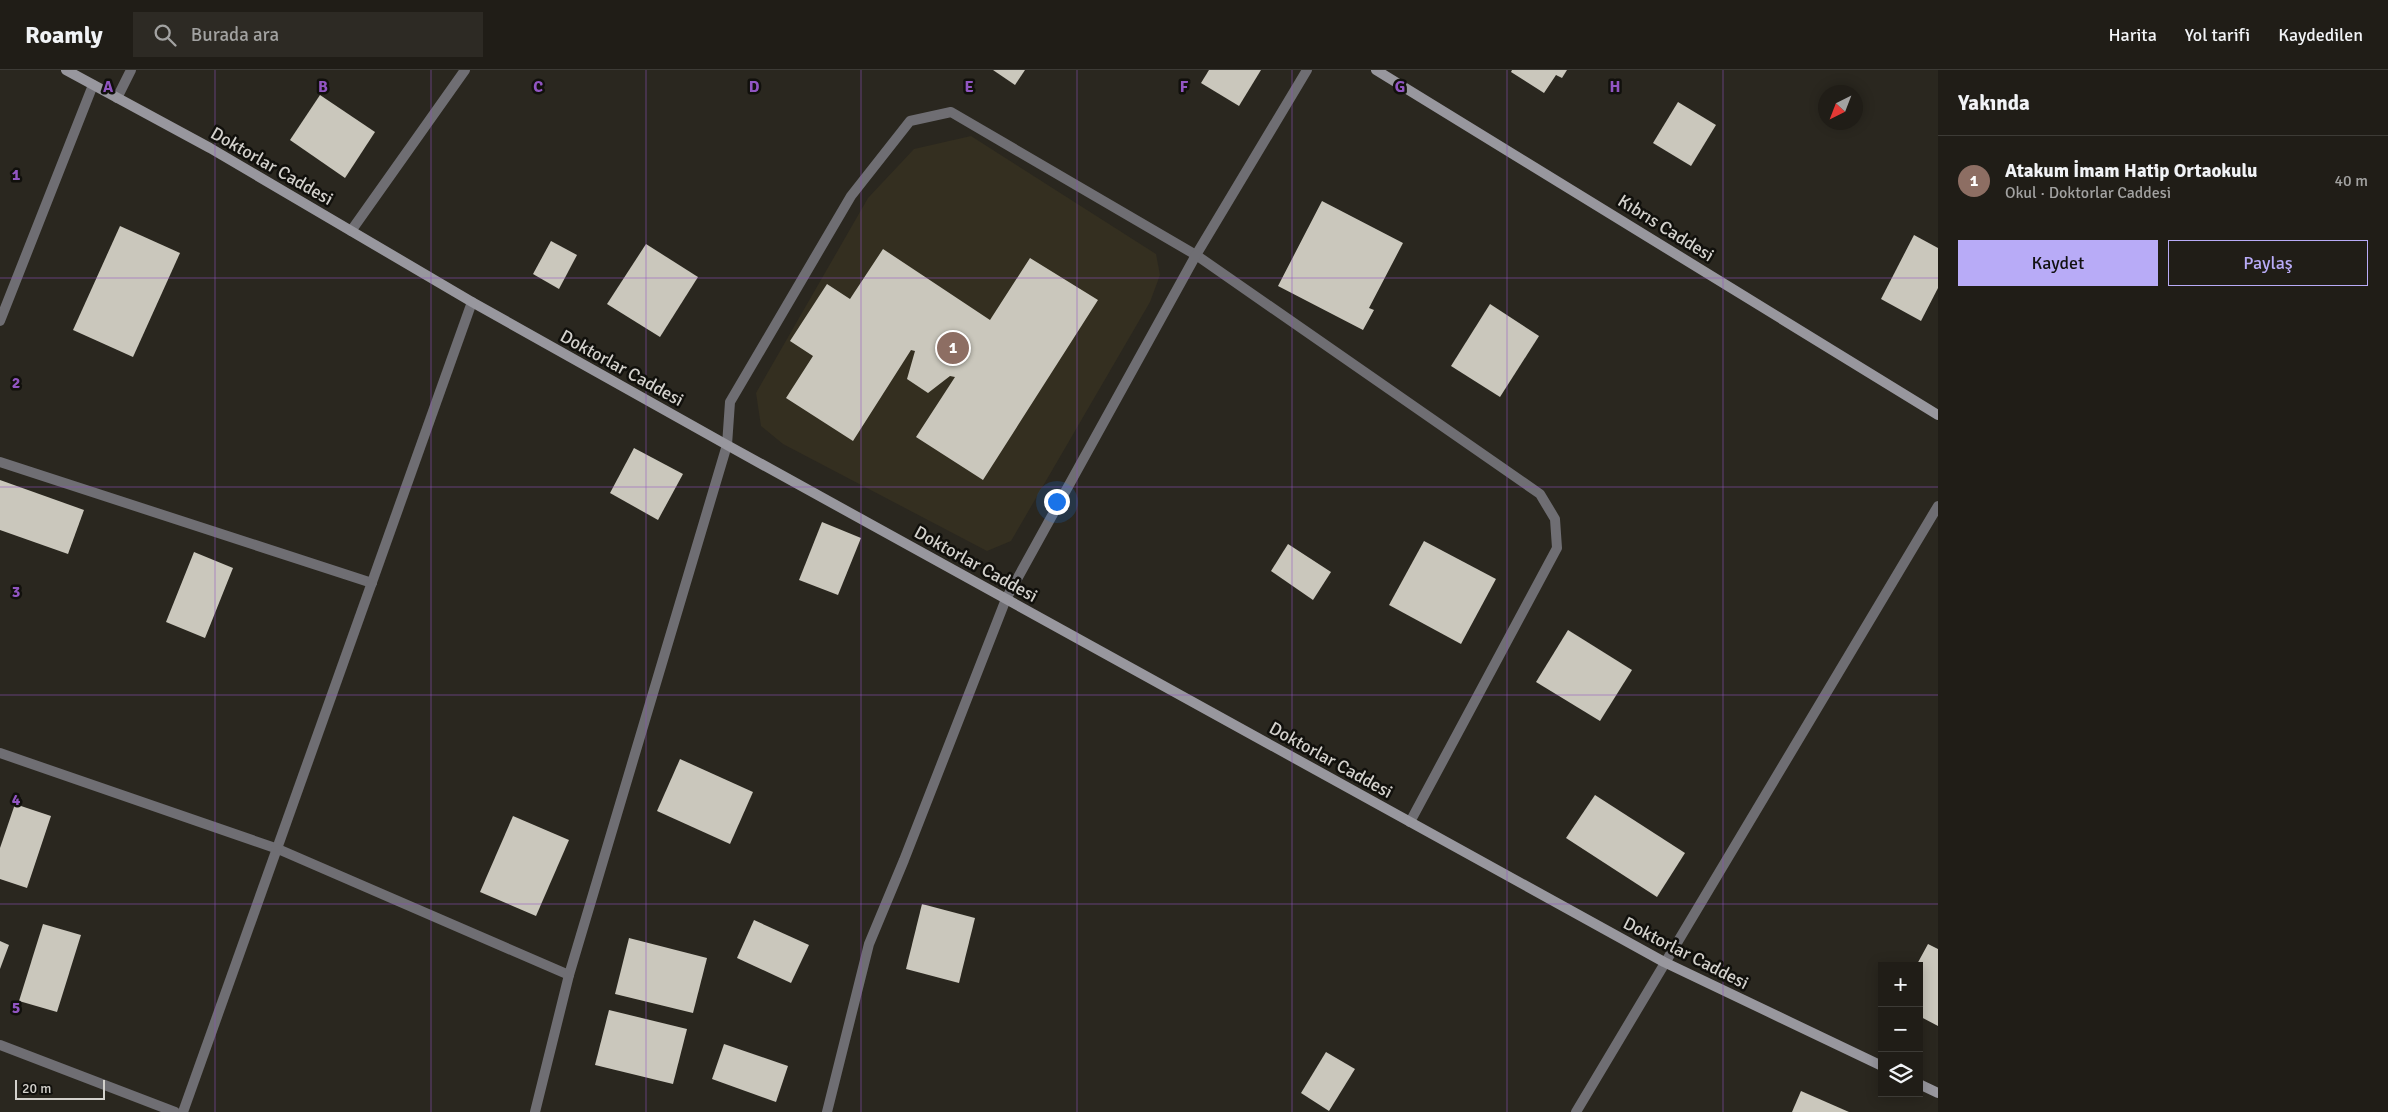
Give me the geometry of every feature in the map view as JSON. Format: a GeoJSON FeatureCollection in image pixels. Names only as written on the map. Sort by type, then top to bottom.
{"type":"FeatureCollection","features":[{"type":"Feature","properties":{"kind":"street","name":"Doktorlar Caddesi"},"geometry":{"type":"LineString","coordinates":[[66,70],[210,148],[472,302],[727,445],[1664,962],[1878,1064]]}},
{"type":"Feature","properties":{"kind":"street"},"geometry":{"type":"LineString","coordinates":[[117,98],[131,70]]}},
{"type":"Feature","properties":{"kind":"street"},"geometry":{"type":"LineString","coordinates":[[351,231],[465,70]]}},
{"type":"Feature","properties":{"kind":"street"},"geometry":{"type":"LineString","coordinates":[[826,1112],[869,944],[904,860],[1006,599],[1196,255],[1307,70]]}},
{"type":"Feature","properties":{"kind":"street","name":"Kıbrıs Caddesi"},"geometry":{"type":"LineString","coordinates":[[1376,70],[1938,415]]}},
{"type":"Feature","properties":{"kind":"street"},"geometry":{"type":"LineString","coordinates":[[0,321],[93,85]]}},
{"type":"Feature","properties":{"kind":"street"},"geometry":{"type":"LineString","coordinates":[[535,1112],[569,975],[727,445],[730,402],[851,196],[910,121],[951,112],[1196,255],[1540,494],[1556,519],[1557,548],[1410,822]]}},
{"type":"Feature","properties":{"kind":"street"},"geometry":{"type":"LineString","coordinates":[[183,1112],[472,302]]}},
{"type":"Feature","properties":{"kind":"street"},"geometry":{"type":"LineString","coordinates":[[0,462],[372,583]]}},
{"type":"Feature","properties":{"kind":"street"},"geometry":{"type":"LineString","coordinates":[[1576,1112],[1938,506]]}},
{"type":"Feature","properties":{"kind":"street"},"geometry":{"type":"LineString","coordinates":[[0,753],[278,849],[569,975]]}},
{"type":"Feature","properties":{"kind":"street"},"geometry":{"type":"LineString","coordinates":[[0,1045],[175,1112]]}},
{"type":"Feature","properties":{"kind":"street"},"geometry":{"type":"LineString","coordinates":[[1923,1086],[1938,1093]]}},
{"type":"Feature","properties":{"kind":"shaded area"},"geometry":{"type":"Polygon","coordinates":[[[971,136],[1156,254],[1160,275],[1150,302],[1011,541],[987,551],[783,444],[761,426],[756,393],[868,198],[914,149],[971,136]]]}},
{"type":"Feature","properties":{"kind":"building"},"geometry":{"type":"Polygon","coordinates":[[[993,70],[1025,70],[1015,85],[993,70]]]}},
{"type":"Feature","properties":{"kind":"building"},"geometry":{"type":"Polygon","coordinates":[[[1209,70],[1261,70],[1239,106],[1201,83],[1209,70]]]}},
{"type":"Feature","properties":{"kind":"building"},"geometry":{"type":"Polygon","coordinates":[[[1512,70],[1567,70],[1562,78],[1556,75],[1544,93],[1511,72],[1512,70]]]}},
{"type":"Feature","properties":{"kind":"building"},"geometry":{"type":"Polygon","coordinates":[[[320,95],[375,132],[345,178],[290,140],[320,95]]]}},
{"type":"Feature","properties":{"kind":"building"},"geometry":{"type":"Polygon","coordinates":[[[1678,102],[1716,125],[1691,166],[1653,143],[1678,102]]]}},
{"type":"Feature","properties":{"kind":"building"},"geometry":{"type":"Polygon","coordinates":[[[1322,201],[1403,243],[1369,308],[1374,310],[1363,330],[1278,286],[1322,201]]]}},
{"type":"Feature","properties":{"kind":"building"},"geometry":{"type":"Polygon","coordinates":[[[120,226],[180,253],[133,357],[73,330],[120,226]]]}},
{"type":"Feature","properties":{"kind":"building"},"geometry":{"type":"Polygon","coordinates":[[[1914,235],[1938,248],[1938,288],[1921,321],[1881,299],[1914,235]]]}},
{"type":"Feature","properties":{"kind":"building"},"geometry":{"type":"Polygon","coordinates":[[[551,241],[577,255],[559,289],[533,274],[551,241]]]}},
{"type":"Feature","properties":{"kind":"building"},"geometry":{"type":"Polygon","coordinates":[[[646,244],[698,277],[660,337],[607,304],[646,244]]]}},
{"type":"Feature","properties":{"kind":"building"},"geometry":{"type":"Polygon","coordinates":[[[883,249],[990,320],[1030,258],[1098,300],[983,480],[916,437],[955,377],[950,376],[928,393],[907,379],[915,351],[911,350],[853,441],[786,398],[813,356],[790,341],[827,284],[850,299],[883,249]]]}},
{"type":"Feature","properties":{"kind":"building"},"geometry":{"type":"Polygon","coordinates":[[[1490,304],[1539,336],[1500,397],[1451,366],[1490,304]]]}},
{"type":"Feature","properties":{"kind":"building"},"geometry":{"type":"Polygon","coordinates":[[[634,448],[683,474],[658,520],[610,493],[634,448]]]}},
{"type":"Feature","properties":{"kind":"building"},"geometry":{"type":"Polygon","coordinates":[[[0,480],[84,510],[68,554],[0,530],[0,480]]]}},
{"type":"Feature","properties":{"kind":"building"},"geometry":{"type":"Polygon","coordinates":[[[822,522],[861,538],[838,595],[799,580],[822,522]]]}},
{"type":"Feature","properties":{"kind":"building"},"geometry":{"type":"Polygon","coordinates":[[[1424,541],[1496,579],[1461,644],[1389,605],[1424,541]]]}},
{"type":"Feature","properties":{"kind":"building"},"geometry":{"type":"Polygon","coordinates":[[[1288,544],[1331,572],[1313,600],[1271,571],[1288,544]]]}},
{"type":"Feature","properties":{"kind":"building"},"geometry":{"type":"Polygon","coordinates":[[[194,552],[233,568],[205,638],[166,622],[194,552]]]}},
{"type":"Feature","properties":{"kind":"building"},"geometry":{"type":"Polygon","coordinates":[[[1568,630],[1632,670],[1600,721],[1536,682],[1568,630]]]}},
{"type":"Feature","properties":{"kind":"building"},"geometry":{"type":"Polygon","coordinates":[[[680,759],[753,792],[730,844],[657,811],[680,759]]]}},
{"type":"Feature","properties":{"kind":"building"},"geometry":{"type":"Polygon","coordinates":[[[1595,795],[1685,853],[1657,897],[1566,838],[1595,795]]]}},
{"type":"Feature","properties":{"kind":"building"},"geometry":{"type":"Polygon","coordinates":[[[15,804],[51,816],[27,888],[0,879],[0,848],[15,804]]]}},
{"type":"Feature","properties":{"kind":"building"},"geometry":{"type":"Polygon","coordinates":[[[513,816],[569,840],[536,916],[480,892],[513,816]]]}},
{"type":"Feature","properties":{"kind":"building"},"geometry":{"type":"Polygon","coordinates":[[[922,904],[975,918],[959,983],[906,969],[922,904]]]}},
{"type":"Feature","properties":{"kind":"building"},"geometry":{"type":"Polygon","coordinates":[[[754,920],[809,945],[791,983],[737,958],[754,920]]]}},
{"type":"Feature","properties":{"kind":"building"},"geometry":{"type":"Polygon","coordinates":[[[43,924],[81,935],[57,1012],[19,1001],[43,924]]]}},
{"type":"Feature","properties":{"kind":"building"},"geometry":{"type":"Polygon","coordinates":[[[629,938],[707,958],[693,1013],[615,994],[629,938]]]}},
{"type":"Feature","properties":{"kind":"building"},"geometry":{"type":"Polygon","coordinates":[[[0,941],[9,945],[0,969],[0,941]]]}},
{"type":"Feature","properties":{"kind":"building"},"geometry":{"type":"Polygon","coordinates":[[[1928,944],[1938,949],[1938,1026],[1923,1018],[1923,962],[1918,962],[1928,944]]]}},
{"type":"Feature","properties":{"kind":"building"},"geometry":{"type":"Polygon","coordinates":[[[609,1010],[687,1029],[673,1084],[595,1065],[609,1010]]]}},
{"type":"Feature","properties":{"kind":"building"},"geometry":{"type":"Polygon","coordinates":[[[724,1044],[788,1066],[776,1102],[712,1079],[724,1044]]]}},
{"type":"Feature","properties":{"kind":"building"},"geometry":{"type":"Polygon","coordinates":[[[1326,1052],[1355,1069],[1329,1111],[1301,1093],[1326,1052]]]}},
{"type":"Feature","properties":{"kind":"building"},"geometry":{"type":"Polygon","coordinates":[[[1801,1091],[1849,1112],[1792,1112],[1801,1091]]]}},
{"type":"Feature","properties":{"kind":"place","name":"Atakum İmam Hatip Ortaokulu"},"geometry":{"type":"Point","coordinates":[953,348]}}]}
